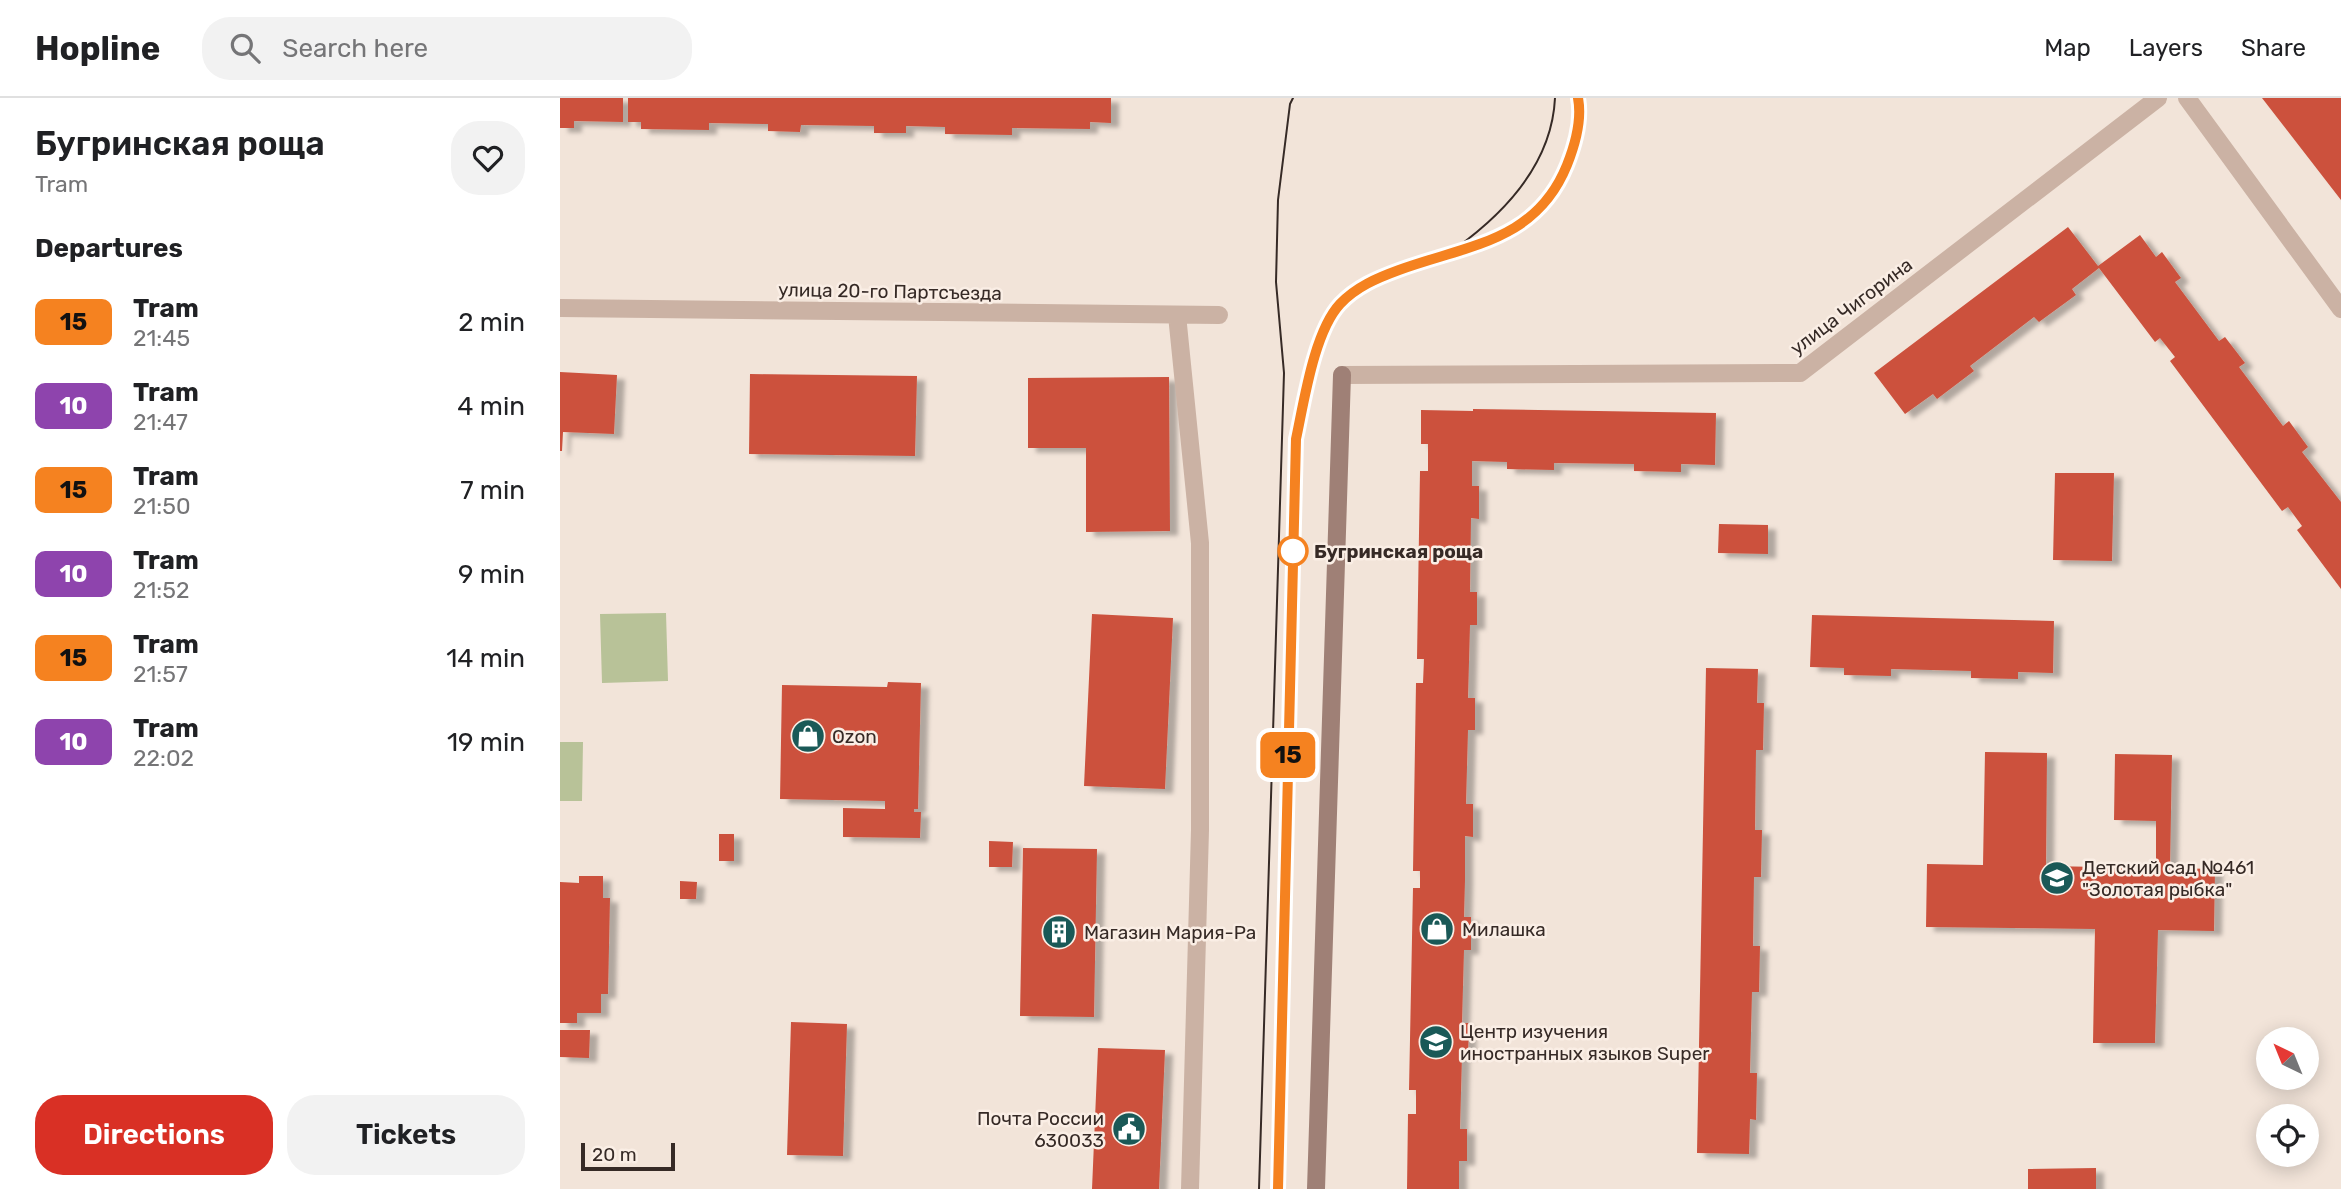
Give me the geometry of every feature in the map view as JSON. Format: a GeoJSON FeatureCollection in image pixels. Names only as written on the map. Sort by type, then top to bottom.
{"type":"FeatureCollection","features":[{"type":"Feature","properties":{"kind":"street","name":"улица Чигорина"},"geometry":{"type":"LineString","coordinates":[[1316,1189],[1342,374],[1800,373],[2158,98]]}},
{"type":"Feature","properties":{"kind":"street"},"geometry":{"type":"LineString","coordinates":[[2187,98],[2341,309]]}},
{"type":"Feature","properties":{"kind":"street","name":"улица 20-го Партсъезда"},"geometry":{"type":"LineString","coordinates":[[560,309],[1219,315]]}},
{"type":"Feature","properties":{"kind":"street"},"geometry":{"type":"LineString","coordinates":[[1177,315],[1200,543],[1200,830],[1190,1189]]}},
{"type":"Feature","properties":{"kind":"green space"},"geometry":{"type":"Polygon","coordinates":[[[666,613],[668,681],[602,683],[600,614],[666,613]]]}},
{"type":"Feature","properties":{"kind":"green space"},"geometry":{"type":"Polygon","coordinates":[[[560,742],[583,742],[582,801],[560,801],[560,742]]]}},
{"type":"Feature","properties":{"kind":"building"},"geometry":{"type":"Polygon","coordinates":[[[560,98],[623,98],[623,122],[574,121],[574,128],[560,128],[560,98]]]}},
{"type":"Feature","properties":{"kind":"building"},"geometry":{"type":"Polygon","coordinates":[[[628,98],[1111,98],[1111,123],[1090,122],[1090,129],[1012,128],[1012,135],[945,134],[945,127],[906,126],[906,133],[874,133],[874,126],[801,125],[800,132],[768,131],[768,124],[709,123],[709,130],[641,129],[641,122],[628,122],[628,98]]]}},
{"type":"Feature","properties":{"kind":"building"},"geometry":{"type":"Polygon","coordinates":[[[2262,98],[2341,98],[2341,200],[2262,98]]]}},
{"type":"Feature","properties":{"kind":"building"},"geometry":{"type":"Polygon","coordinates":[[[2068,227],[2098,266],[2140,235],[2156,257],[2162,252],[2181,278],[2175,282],[2219,341],[2225,337],[2245,363],[2239,367],[2283,426],[2289,421],[2308,447],[2302,452],[2341,502],[2341,589],[2297,530],[2302,526],[2288,507],[2282,511],[2170,361],[2175,357],[2160,338],[2155,342],[2099,268],[2072,289],[2076,295],[2039,322],[2034,317],[1970,366],[1974,371],[1937,399],[1933,394],[1905,414],[1874,373],[2068,227]]]}},
{"type":"Feature","properties":{"kind":"building"},"geometry":{"type":"Polygon","coordinates":[[[560,372],[617,375],[614,434],[563,432],[560,451],[560,372]]]}},
{"type":"Feature","properties":{"kind":"building"},"geometry":{"type":"Polygon","coordinates":[[[750,374],[917,376],[915,456],[749,454],[750,374]]]}},
{"type":"Feature","properties":{"kind":"building"},"geometry":{"type":"Polygon","coordinates":[[[1169,377],[1170,531],[1086,532],[1086,448],[1028,448],[1028,378],[1169,377]]]}},
{"type":"Feature","properties":{"kind":"building"},"geometry":{"type":"Polygon","coordinates":[[[1421,410],[1716,413],[1715,465],[1681,464],[1681,472],[1634,471],[1634,464],[1554,463],[1554,470],[1507,469],[1507,462],[1472,461],[1472,486],[1479,486],[1479,519],[1471,518],[1470,592],[1477,592],[1477,625],[1470,625],[1468,698],[1475,698],[1475,730],[1468,730],[1466,804],[1473,804],[1473,837],[1465,836],[1464,917],[1471,917],[1471,950],[1464,950],[1462,1023],[1469,1023],[1468,1055],[1462,1055],[1460,1129],[1467,1129],[1467,1161],[1459,1161],[1459,1189],[1407,1189],[1408,1114],[1416,1114],[1416,1090],[1409,1090],[1413,888],[1420,888],[1420,871],[1413,871],[1416,683],[1423,683],[1424,659],[1417,659],[1420,471],[1428,471],[1428,444],[1421,444],[1421,410]]]}},
{"type":"Feature","properties":{"kind":"building"},"geometry":{"type":"Polygon","coordinates":[[[2055,473],[2114,473],[2112,561],[2053,560],[2055,473]]]}},
{"type":"Feature","properties":{"kind":"building"},"geometry":{"type":"Polygon","coordinates":[[[1719,524],[1768,525],[1768,554],[1718,553],[1719,524]]]}},
{"type":"Feature","properties":{"kind":"building"},"geometry":{"type":"Polygon","coordinates":[[[1092,614],[1173,618],[1165,789],[1084,786],[1092,614]]]}},
{"type":"Feature","properties":{"kind":"building"},"geometry":{"type":"Polygon","coordinates":[[[1812,615],[2054,621],[2053,673],[2018,672],[2018,679],[1971,678],[1971,671],[1891,669],[1891,676],[1844,675],[1844,668],[1810,667],[1812,615]]]}},
{"type":"Feature","properties":{"kind":"building"},"geometry":{"type":"Polygon","coordinates":[[[1706,668],[1758,669],[1757,703],[1764,703],[1763,750],[1756,750],[1755,830],[1762,830],[1761,877],[1754,877],[1753,946],[1760,946],[1759,992],[1752,992],[1750,1073],[1757,1073],[1756,1120],[1750,1119],[1749,1154],[1697,1153],[1706,668]]]}},
{"type":"Feature","properties":{"kind":"building"},"geometry":{"type":"Polygon","coordinates":[[[888,682],[921,683],[918,809],[914,809],[914,812],[921,812],[920,838],[843,837],[843,808],[885,809],[885,801],[780,799],[782,685],[887,687],[888,682]]]}},
{"type":"Feature","properties":{"kind":"building"},"geometry":{"type":"Polygon","coordinates":[[[1985,752],[2047,753],[2046,866],[2156,868],[2156,821],[2114,820],[2115,754],[2172,755],[2170,868],[2215,869],[2214,931],[2158,930],[2155,1043],[2093,1043],[2095,929],[1926,927],[1927,864],[1983,865],[1985,752]]]}},
{"type":"Feature","properties":{"kind":"building"},"geometry":{"type":"Polygon","coordinates":[[[719,834],[734,834],[734,861],[719,861],[719,834]]]}},
{"type":"Feature","properties":{"kind":"building"},"geometry":{"type":"Polygon","coordinates":[[[989,841],[1013,842],[1012,867],[989,867],[989,841]]]}},
{"type":"Feature","properties":{"kind":"building","name":"Магазин Мария-Ра"},"geometry":{"type":"Polygon","coordinates":[[[1023,848],[1097,849],[1094,1017],[1020,1016],[1023,848]]]}},
{"type":"Feature","properties":{"kind":"building"},"geometry":{"type":"Polygon","coordinates":[[[579,876],[603,876],[603,898],[610,898],[608,994],[601,994],[601,1013],[577,1013],[577,1023],[560,1023],[560,882],[579,883],[579,876]]]}},
{"type":"Feature","properties":{"kind":"building"},"geometry":{"type":"Polygon","coordinates":[[[680,881],[697,882],[696,899],[680,899],[680,881]]]}},
{"type":"Feature","properties":{"kind":"building"},"geometry":{"type":"Polygon","coordinates":[[[791,1022],[847,1024],[843,1156],[787,1155],[791,1022]]]}},
{"type":"Feature","properties":{"kind":"building"},"geometry":{"type":"Polygon","coordinates":[[[560,1030],[590,1030],[589,1058],[560,1057],[560,1030]]]}},
{"type":"Feature","properties":{"kind":"building"},"geometry":{"type":"Polygon","coordinates":[[[1098,1048],[1165,1050],[1159,1189],[1092,1189],[1098,1048]]]}},
{"type":"Feature","properties":{"kind":"building"},"geometry":{"type":"Polygon","coordinates":[[[2096,1168],[2096,1189],[2028,1189],[2028,1169],[2096,1168]]]}},
{"type":"Feature","properties":{"kind":"tram line"},"geometry":{"type":"LineString","coordinates":[[1259,1189],[1284,373],[1276,282],[1278,200],[1293,98]]}},
{"type":"Feature","properties":{"kind":"tram line"},"geometry":{"type":"LineString","coordinates":[[1456,248],[1509,202],[1523,184],[1545,143],[1555,98]]}},
{"type":"Feature","properties":{"kind":"tram line"},"geometry":{"type":"LineString","coordinates":[[1278,1189],[1296,439],[1317,346],[1339,305],[1369,281],[1499,238],[1535,215],[1559,185],[1573,152],[1580,109],[1578,98]]}},
{"type":"Feature","properties":{"kind":"tram line","name":"15"},"geometry":{"type":"LineString","coordinates":[[1278,1189],[1296,439],[1317,346],[1339,305],[1369,281],[1499,238],[1535,215],[1559,185],[1573,152],[1580,109],[1578,98]]}},
{"type":"Feature","properties":{"kind":"place","name":"Бугринская роща"},"geometry":{"type":"Point","coordinates":[1293,551]}},
{"type":"Feature","properties":{"kind":"place","name":"Ozon"},"geometry":{"type":"Point","coordinates":[808,736]}},
{"type":"Feature","properties":{"kind":"place","name":"Детский сад №461 \"Золотая рыбка\""},"geometry":{"type":"Point","coordinates":[2057,878]}},
{"type":"Feature","properties":{"kind":"place","name":"Милашка"},"geometry":{"type":"Point","coordinates":[1437,929]}},
{"type":"Feature","properties":{"kind":"place","name":"Магазин Мария-Ра"},"geometry":{"type":"Point","coordinates":[1059,932]}},
{"type":"Feature","properties":{"kind":"place","name":"Центр изучения иностранных языков Super"},"geometry":{"type":"Point","coordinates":[1436,1042]}},
{"type":"Feature","properties":{"kind":"place","name":"Почта России 630033"},"geometry":{"type":"Point","coordinates":[1129,1129]}}]}
